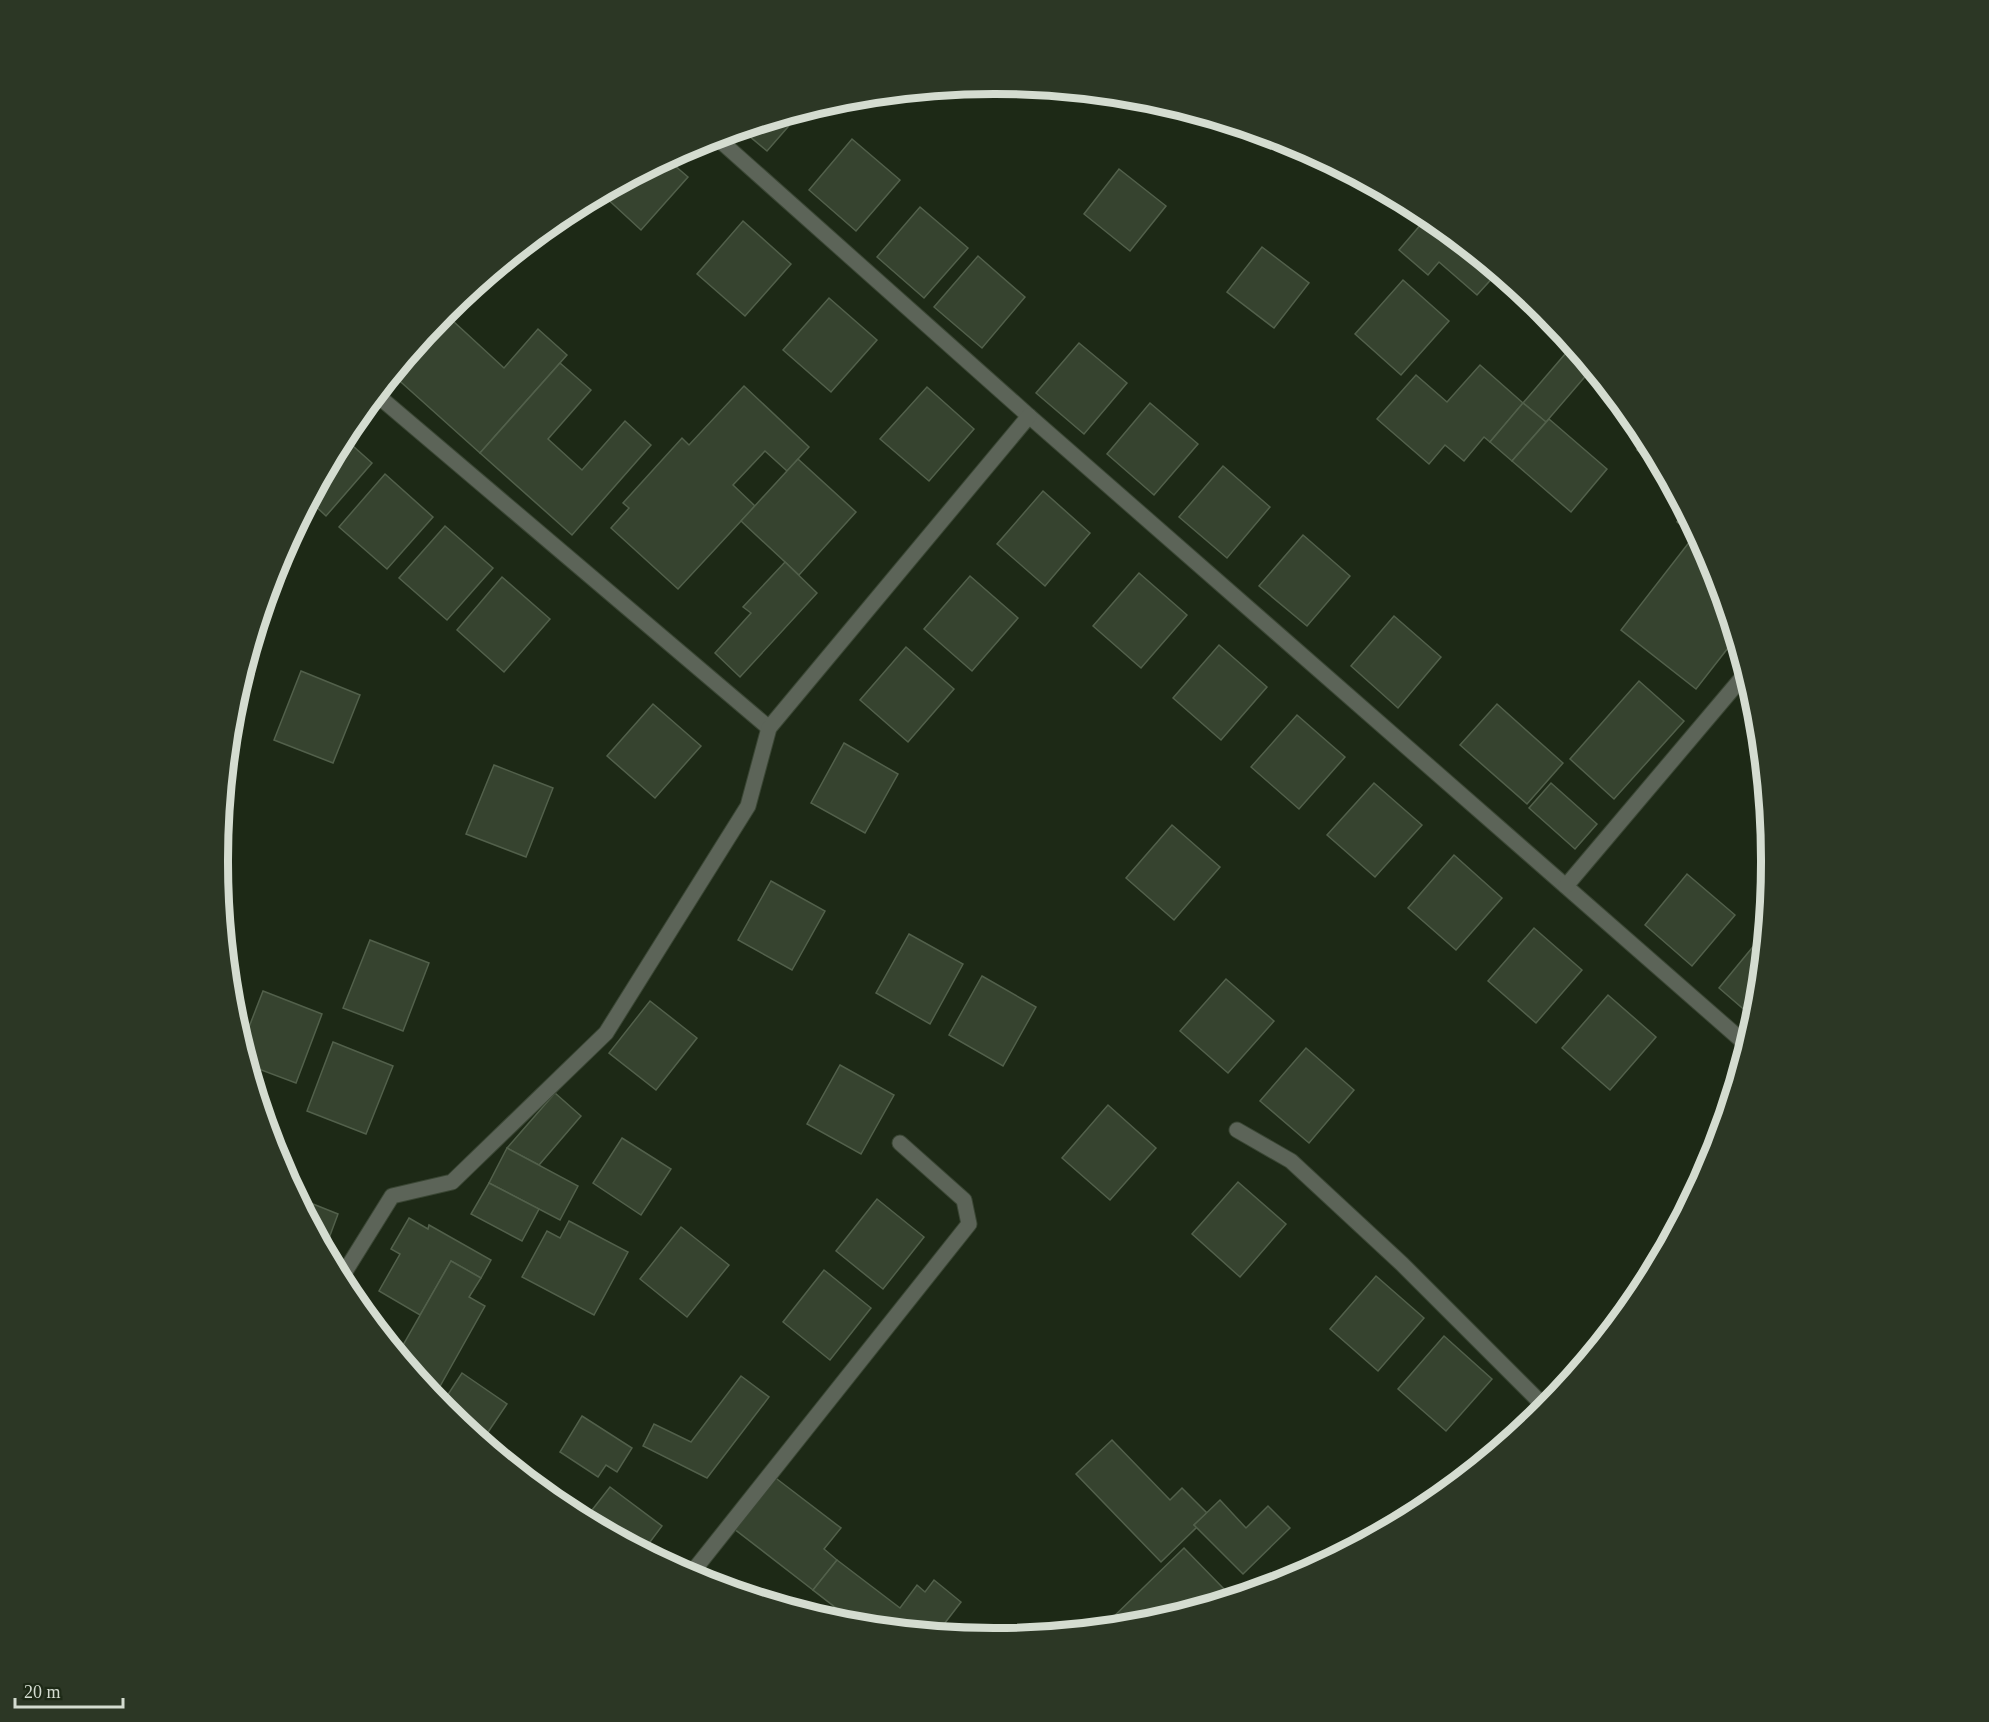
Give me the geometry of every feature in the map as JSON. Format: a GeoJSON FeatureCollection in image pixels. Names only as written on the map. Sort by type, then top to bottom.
{"type":"FeatureCollection","features":[{"type":"Feature","properties":{"kind":"street"},"geometry":{"type":"LineString","coordinates":[[723,144],[1029,416],[1740,1038]]}},
{"type":"Feature","properties":{"kind":"street"},"geometry":{"type":"LineString","coordinates":[[382,400],[769,728]]}},
{"type":"Feature","properties":{"kind":"street"},"geometry":{"type":"LineString","coordinates":[[346,1269],[392,1196],[452,1182],[606,1033],[748,806],[769,728],[1029,416]]}},
{"type":"Feature","properties":{"kind":"street"},"geometry":{"type":"LineString","coordinates":[[1566,886],[1739,681]]}},
{"type":"Feature","properties":{"kind":"street"},"geometry":{"type":"LineString","coordinates":[[1237,1130],[1291,1161],[1402,1264],[1538,1400]]}},
{"type":"Feature","properties":{"kind":"street"},"geometry":{"type":"LineString","coordinates":[[696,1567],[969,1224],[964,1200],[900,1143]]}},
{"type":"Feature","properties":{"kind":"building"},"geometry":{"type":"Polygon","coordinates":[[[792,122],[767,151],[748,135],[792,122]]]}},
{"type":"Feature","properties":{"kind":"building"},"geometry":{"type":"Polygon","coordinates":[[[852,139],[900,180],[856,231],[809,190],[852,139]]]}},
{"type":"Feature","properties":{"kind":"building"},"geometry":{"type":"Polygon","coordinates":[[[674,165],[688,177],[641,230],[608,199],[674,165]]]}},
{"type":"Feature","properties":{"kind":"building"},"geometry":{"type":"Polygon","coordinates":[[[1119,169],[1166,206],[1130,251],[1084,214],[1119,169]]]}},
{"type":"Feature","properties":{"kind":"building"},"geometry":{"type":"Polygon","coordinates":[[[920,207],[968,248],[924,298],[877,257],[920,207]]]}},
{"type":"Feature","properties":{"kind":"building"},"geometry":{"type":"Polygon","coordinates":[[[743,221],[791,264],[745,316],[697,274],[743,221]]]}},
{"type":"Feature","properties":{"kind":"building"},"geometry":{"type":"Polygon","coordinates":[[[1421,225],[1492,278],[1477,295],[1439,262],[1428,275],[1399,250],[1421,225]]]}},
{"type":"Feature","properties":{"kind":"building"},"geometry":{"type":"Polygon","coordinates":[[[1262,247],[1309,283],[1274,328],[1227,292],[1262,247]]]}},
{"type":"Feature","properties":{"kind":"building"},"geometry":{"type":"Polygon","coordinates":[[[978,256],[1025,297],[982,348],[934,307],[978,256]]]}},
{"type":"Feature","properties":{"kind":"building"},"geometry":{"type":"Polygon","coordinates":[[[1403,280],[1449,321],[1401,375],[1355,334],[1403,280]]]}},
{"type":"Feature","properties":{"kind":"building"},"geometry":{"type":"Polygon","coordinates":[[[829,298],[877,340],[831,392],[783,350],[829,298]]]}},
{"type":"Feature","properties":{"kind":"building"},"geometry":{"type":"Polygon","coordinates":[[[465,307],[453,321],[504,368],[538,329],[567,355],[480,453],[398,380],[465,307]]]}},
{"type":"Feature","properties":{"kind":"building"},"geometry":{"type":"Polygon","coordinates":[[[1079,343],[1127,383],[1084,434],[1036,393],[1079,343]]]}},
{"type":"Feature","properties":{"kind":"building"},"geometry":{"type":"Polygon","coordinates":[[[1567,352],[1587,375],[1546,422],[1523,403],[1567,352]]]}},
{"type":"Feature","properties":{"kind":"building"},"geometry":{"type":"Polygon","coordinates":[[[560,363],[591,390],[548,439],[582,470],[625,421],[651,445],[572,535],[480,453],[560,363]]]}},
{"type":"Feature","properties":{"kind":"building"},"geometry":{"type":"Polygon","coordinates":[[[1480,365],[1523,403],[1490,442],[1484,437],[1464,461],[1445,445],[1429,464],[1377,419],[1416,375],[1447,402],[1480,365]]]}},
{"type":"Feature","properties":{"kind":"building"},"geometry":{"type":"Polygon","coordinates":[[[744,386],[809,447],[787,471],[765,451],[733,485],[755,506],[678,589],[611,528],[629,508],[623,503],[682,438],[689,445],[744,386]]]}},
{"type":"Feature","properties":{"kind":"building"},"geometry":{"type":"Polygon","coordinates":[[[927,387],[974,429],[929,481],[880,439],[927,387]]]}},
{"type":"Feature","properties":{"kind":"building"},"geometry":{"type":"Polygon","coordinates":[[[1150,403],[1198,444],[1154,495],[1107,454],[1150,403]]]}},
{"type":"Feature","properties":{"kind":"building"},"geometry":{"type":"Polygon","coordinates":[[[1523,403],[1546,422],[1512,461],[1490,442],[1523,403]]]}},
{"type":"Feature","properties":{"kind":"building"},"geometry":{"type":"Polygon","coordinates":[[[1549,419],[1607,469],[1571,512],[1512,461],[1549,419]]]}},
{"type":"Feature","properties":{"kind":"building"},"geometry":{"type":"Polygon","coordinates":[[[351,444],[372,463],[326,516],[316,506],[351,444]]]}},
{"type":"Feature","properties":{"kind":"building"},"geometry":{"type":"Polygon","coordinates":[[[798,459],[856,512],[799,575],[741,521],[798,459]]]}},
{"type":"Feature","properties":{"kind":"building"},"geometry":{"type":"Polygon","coordinates":[[[1223,466],[1270,507],[1227,558],[1179,517],[1223,466]]]}},
{"type":"Feature","properties":{"kind":"building"},"geometry":{"type":"Polygon","coordinates":[[[385,474],[433,517],[387,569],[339,527],[385,474]]]}},
{"type":"Feature","properties":{"kind":"building"},"geometry":{"type":"Polygon","coordinates":[[[1043,491],[1090,533],[1045,586],[997,544],[1043,491]]]}},
{"type":"Feature","properties":{"kind":"building"},"geometry":{"type":"Polygon","coordinates":[[[1680,518],[1685,528],[1677,522],[1680,518]]]}},
{"type":"Feature","properties":{"kind":"building"},"geometry":{"type":"Polygon","coordinates":[[[445,526],[493,568],[447,620],[399,578],[445,526]]]}},
{"type":"Feature","properties":{"kind":"building"},"geometry":{"type":"Polygon","coordinates":[[[1303,535],[1350,576],[1307,626],[1259,586],[1303,535]]]}},
{"type":"Feature","properties":{"kind":"building"},"geometry":{"type":"Polygon","coordinates":[[[1690,541],[1703,568],[1730,646],[1696,689],[1621,630],[1690,541]]]}},
{"type":"Feature","properties":{"kind":"building"},"geometry":{"type":"Polygon","coordinates":[[[785,562],[817,593],[740,677],[715,653],[751,613],[743,607],[785,562]]]}},
{"type":"Feature","properties":{"kind":"building"},"geometry":{"type":"Polygon","coordinates":[[[1139,573],[1187,615],[1141,668],[1093,626],[1139,573]]]}},
{"type":"Feature","properties":{"kind":"building"},"geometry":{"type":"Polygon","coordinates":[[[970,576],[1018,618],[972,671],[924,629],[970,576]]]}},
{"type":"Feature","properties":{"kind":"building"},"geometry":{"type":"Polygon","coordinates":[[[502,577],[550,619],[504,672],[457,630],[502,577]]]}},
{"type":"Feature","properties":{"kind":"building"},"geometry":{"type":"Polygon","coordinates":[[[1394,616],[1441,657],[1398,708],[1351,666],[1394,616]]]}},
{"type":"Feature","properties":{"kind":"building"},"geometry":{"type":"Polygon","coordinates":[[[1219,645],[1267,687],[1221,740],[1173,698],[1219,645]]]}},
{"type":"Feature","properties":{"kind":"building"},"geometry":{"type":"Polygon","coordinates":[[[906,647],[954,689],[908,742],[860,700],[906,647]]]}},
{"type":"Feature","properties":{"kind":"building"},"geometry":{"type":"Polygon","coordinates":[[[301,671],[360,695],[333,763],[274,740],[301,671]]]}},
{"type":"Feature","properties":{"kind":"building"},"geometry":{"type":"Polygon","coordinates":[[[1639,681],[1684,721],[1614,799],[1570,759],[1639,681]]]}},
{"type":"Feature","properties":{"kind":"building"},"geometry":{"type":"Polygon","coordinates":[[[653,704],[701,746],[655,798],[607,756],[653,704]]]}},
{"type":"Feature","properties":{"kind":"building"},"geometry":{"type":"Polygon","coordinates":[[[1497,704],[1563,763],[1527,804],[1460,745],[1497,704]]]}},
{"type":"Feature","properties":{"kind":"building"},"geometry":{"type":"Polygon","coordinates":[[[1297,715],[1345,757],[1299,809],[1251,767],[1297,715]]]}},
{"type":"Feature","properties":{"kind":"building"},"geometry":{"type":"Polygon","coordinates":[[[844,743],[898,774],[865,833],[811,803],[844,743]]]}},
{"type":"Feature","properties":{"kind":"building"},"geometry":{"type":"Polygon","coordinates":[[[494,765],[553,788],[526,857],[466,834],[494,765]]]}},
{"type":"Feature","properties":{"kind":"building"},"geometry":{"type":"Polygon","coordinates":[[[1374,783],[1422,825],[1375,877],[1327,835],[1374,783]]]}},
{"type":"Feature","properties":{"kind":"building"},"geometry":{"type":"Polygon","coordinates":[[[1551,783],[1597,824],[1575,849],[1529,808],[1551,783]]]}},
{"type":"Feature","properties":{"kind":"building"},"geometry":{"type":"Polygon","coordinates":[[[1172,825],[1220,867],[1174,920],[1126,878],[1172,825]]]}},
{"type":"Feature","properties":{"kind":"building"},"geometry":{"type":"Polygon","coordinates":[[[1454,855],[1502,898],[1456,950],[1408,908],[1454,855]]]}},
{"type":"Feature","properties":{"kind":"building"},"geometry":{"type":"Polygon","coordinates":[[[1687,874],[1735,915],[1692,966],[1645,925],[1687,874]]]}},
{"type":"Feature","properties":{"kind":"building"},"geometry":{"type":"Polygon","coordinates":[[[771,881],[825,911],[792,970],[738,940],[771,881]]]}},
{"type":"Feature","properties":{"kind":"building"},"geometry":{"type":"Polygon","coordinates":[[[1534,928],[1582,970],[1536,1023],[1488,981],[1534,928]]]}},
{"type":"Feature","properties":{"kind":"building"},"geometry":{"type":"Polygon","coordinates":[[[909,934],[963,964],[930,1024],[876,993],[909,934]]]}},
{"type":"Feature","properties":{"kind":"building"},"geometry":{"type":"Polygon","coordinates":[[[370,940],[429,963],[403,1031],[343,1008],[370,940]]]}},
{"type":"Feature","properties":{"kind":"building"},"geometry":{"type":"Polygon","coordinates":[[[1756,943],[1746,1011],[1719,988],[1756,943]]]}},
{"type":"Feature","properties":{"kind":"building"},"geometry":{"type":"Polygon","coordinates":[[[982,976],[1036,1007],[1003,1066],[949,1035],[982,976]]]}},
{"type":"Feature","properties":{"kind":"building"},"geometry":{"type":"Polygon","coordinates":[[[1226,979],[1274,1021],[1228,1073],[1180,1031],[1226,979]]]}},
{"type":"Feature","properties":{"kind":"building"},"geometry":{"type":"Polygon","coordinates":[[[263,991],[322,1014],[296,1083],[257,1068],[248,1031],[263,991]]]}},
{"type":"Feature","properties":{"kind":"building"},"geometry":{"type":"Polygon","coordinates":[[[1608,995],[1656,1037],[1610,1090],[1562,1048],[1608,995]]]}},
{"type":"Feature","properties":{"kind":"building"},"geometry":{"type":"Polygon","coordinates":[[[650,1001],[697,1038],[656,1090],[609,1053],[650,1001]]]}},
{"type":"Feature","properties":{"kind":"building"},"geometry":{"type":"Polygon","coordinates":[[[333,1042],[393,1066],[366,1134],[307,1111],[333,1042]]]}},
{"type":"Feature","properties":{"kind":"building"},"geometry":{"type":"Polygon","coordinates":[[[1306,1048],[1354,1090],[1309,1143],[1260,1101],[1306,1048]]]}},
{"type":"Feature","properties":{"kind":"building"},"geometry":{"type":"Polygon","coordinates":[[[840,1065],[894,1095],[861,1154],[807,1124],[840,1065]]]}},
{"type":"Feature","properties":{"kind":"building"},"geometry":{"type":"Polygon","coordinates":[[[555,1093],[581,1116],[539,1165],[507,1148],[555,1093]]]}},
{"type":"Feature","properties":{"kind":"building"},"geometry":{"type":"Polygon","coordinates":[[[1108,1105],[1156,1148],[1110,1200],[1062,1158],[1108,1105]]]}},
{"type":"Feature","properties":{"kind":"building"},"geometry":{"type":"Polygon","coordinates":[[[622,1138],[671,1169],[641,1215],[593,1183],[622,1138]]]}},
{"type":"Feature","properties":{"kind":"building"},"geometry":{"type":"Polygon","coordinates":[[[507,1148],[578,1186],[560,1220],[489,1183],[507,1148]]]}},
{"type":"Feature","properties":{"kind":"building"},"geometry":{"type":"Polygon","coordinates":[[[1238,1182],[1286,1224],[1240,1277],[1192,1234],[1238,1182]]]}},
{"type":"Feature","properties":{"kind":"building"},"geometry":{"type":"Polygon","coordinates":[[[489,1183],[539,1209],[522,1241],[471,1214],[489,1183]]]}},
{"type":"Feature","properties":{"kind":"building"},"geometry":{"type":"Polygon","coordinates":[[[877,1199],[924,1237],[883,1289],[836,1251],[877,1199]]]}},
{"type":"Feature","properties":{"kind":"building"},"geometry":{"type":"Polygon","coordinates":[[[308,1202],[338,1214],[329,1239],[308,1202]]]}},
{"type":"Feature","properties":{"kind":"building"},"geometry":{"type":"Polygon","coordinates":[[[409,1218],[428,1229],[429,1225],[491,1260],[481,1278],[451,1261],[420,1315],[379,1291],[400,1254],[391,1249],[409,1218]]]}},
{"type":"Feature","properties":{"kind":"building"},"geometry":{"type":"Polygon","coordinates":[[[569,1221],[628,1252],[594,1315],[522,1277],[547,1231],[560,1238],[569,1221]]]}},
{"type":"Feature","properties":{"kind":"building"},"geometry":{"type":"Polygon","coordinates":[[[681,1227],[729,1265],[687,1317],[640,1279],[681,1227]]]}},
{"type":"Feature","properties":{"kind":"building"},"geometry":{"type":"Polygon","coordinates":[[[451,1261],[481,1278],[469,1297],[485,1306],[439,1388],[402,1347],[451,1261]]]}},
{"type":"Feature","properties":{"kind":"building"},"geometry":{"type":"Polygon","coordinates":[[[824,1270],[871,1308],[830,1360],[783,1322],[824,1270]]]}},
{"type":"Feature","properties":{"kind":"building"},"geometry":{"type":"Polygon","coordinates":[[[1376,1276],[1424,1318],[1378,1371],[1330,1329],[1376,1276]]]}},
{"type":"Feature","properties":{"kind":"building"},"geometry":{"type":"Polygon","coordinates":[[[1444,1336],[1492,1379],[1446,1431],[1398,1389],[1444,1336]]]}},
{"type":"Feature","properties":{"kind":"building"},"geometry":{"type":"Polygon","coordinates":[[[462,1373],[507,1404],[486,1435],[447,1396],[462,1373]]]}},
{"type":"Feature","properties":{"kind":"building"},"geometry":{"type":"Polygon","coordinates":[[[741,1376],[769,1397],[707,1478],[643,1446],[654,1424],[691,1442],[741,1376]]]}},
{"type":"Feature","properties":{"kind":"building"},"geometry":{"type":"Polygon","coordinates":[[[582,1416],[632,1448],[617,1472],[606,1465],[598,1477],[560,1452],[582,1416]]]}},
{"type":"Feature","properties":{"kind":"building"},"geometry":{"type":"Polygon","coordinates":[[[1112,1440],[1170,1500],[1182,1488],[1207,1513],[1194,1525],[1197,1527],[1161,1562],[1076,1474],[1112,1440]]]}},
{"type":"Feature","properties":{"kind":"building"},"geometry":{"type":"Polygon","coordinates":[[[773,1476],[841,1528],[824,1549],[837,1560],[813,1590],[733,1528],[773,1476]]]}},
{"type":"Feature","properties":{"kind":"building"},"geometry":{"type":"Polygon","coordinates":[[[610,1487],[662,1526],[648,1544],[591,1512],[610,1487]]]}},
{"type":"Feature","properties":{"kind":"building"},"geometry":{"type":"Polygon","coordinates":[[[1220,1500],[1246,1528],[1268,1506],[1290,1528],[1243,1574],[1194,1525],[1220,1500]]]}},
{"type":"Feature","properties":{"kind":"building"},"geometry":{"type":"Polygon","coordinates":[[[1184,1548],[1225,1590],[1193,1601],[1112,1618],[1184,1548]]]}},
{"type":"Feature","properties":{"kind":"building"},"geometry":{"type":"Polygon","coordinates":[[[837,1560],[900,1608],[917,1585],[925,1592],[934,1580],[961,1602],[943,1626],[841,1612],[813,1590],[837,1560]]]}}]}
